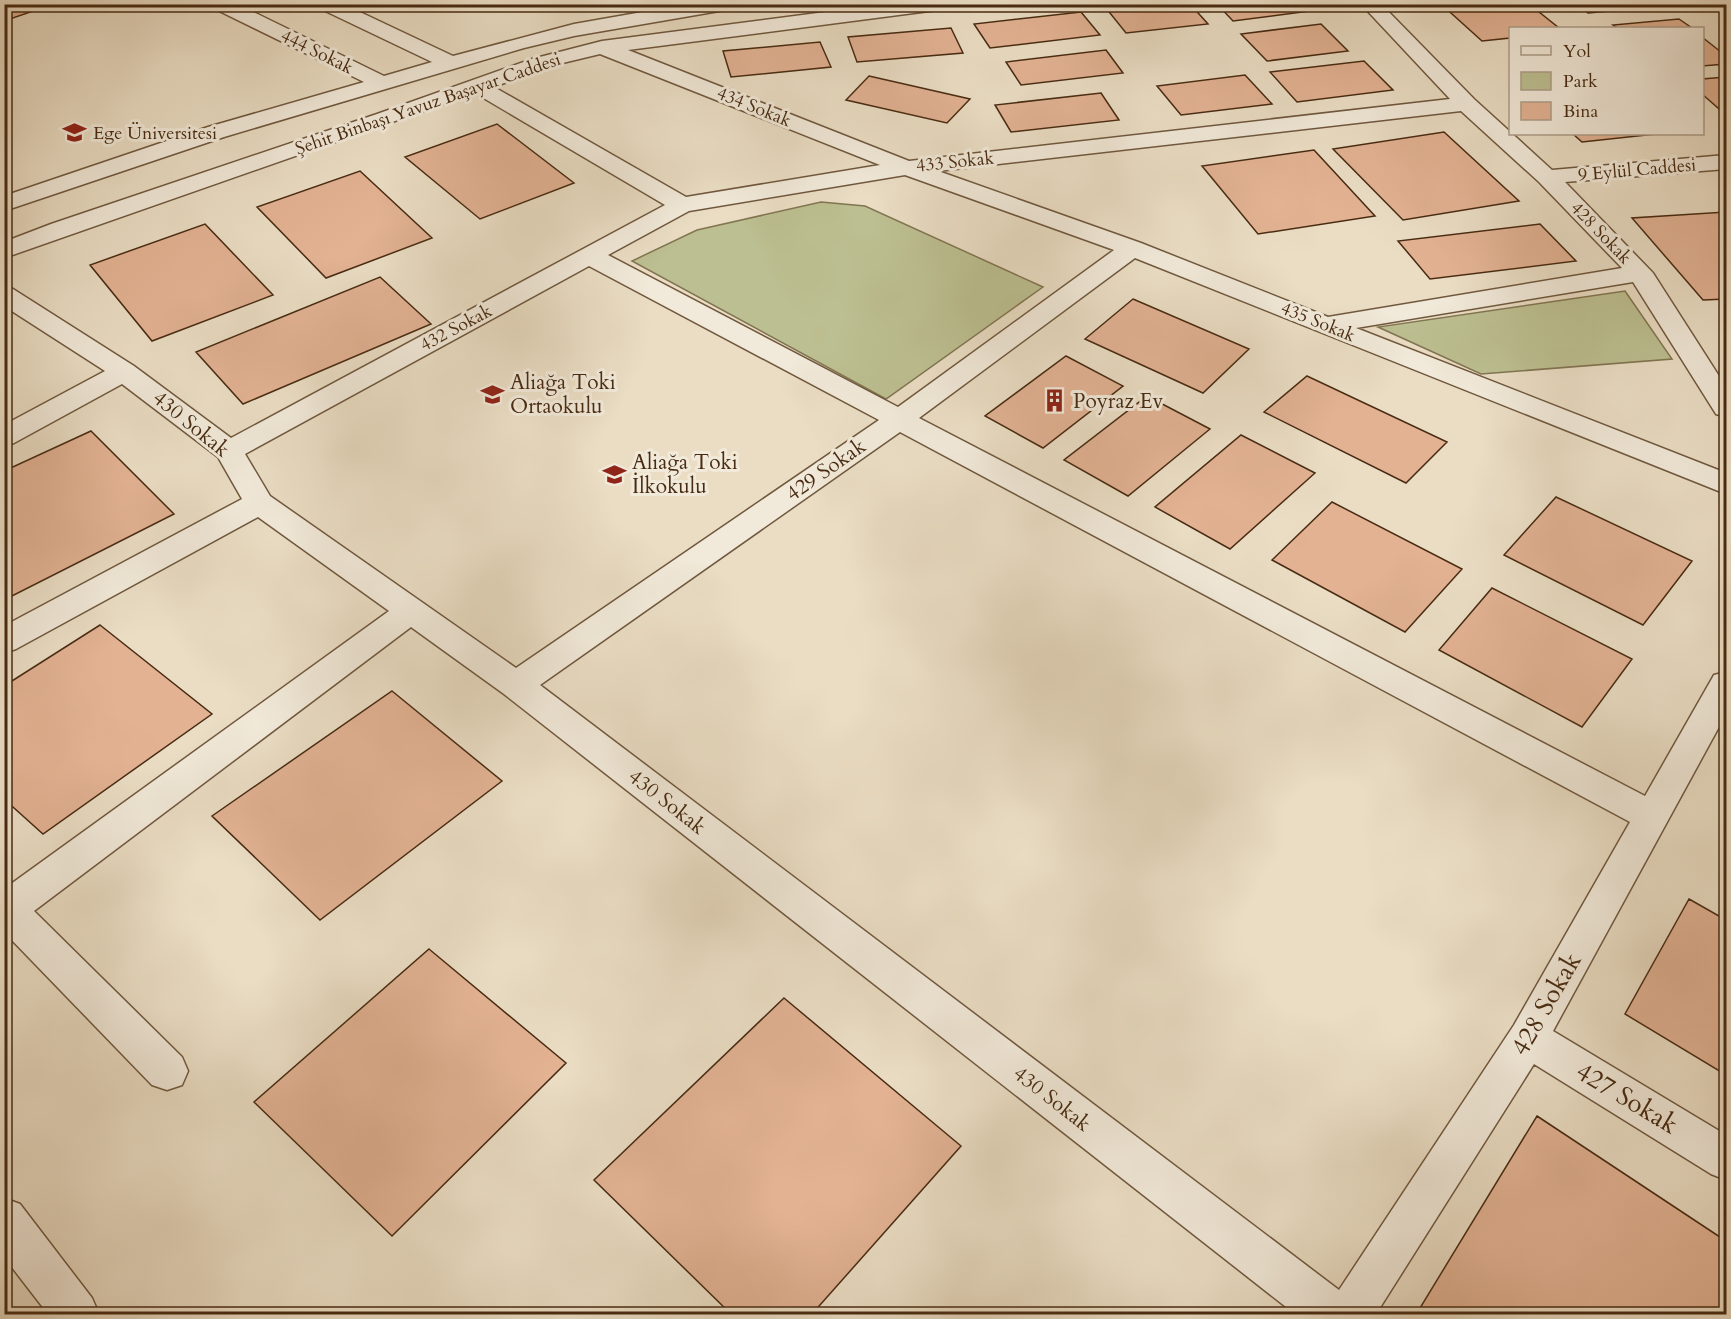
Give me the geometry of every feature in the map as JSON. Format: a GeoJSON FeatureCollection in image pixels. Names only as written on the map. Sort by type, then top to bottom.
{"type":"FeatureCollection","features":[{"type":"Feature","properties":{"kind":"street","name":"444 Sokak"},"geometry":{"type":"LineString","coordinates":[[220,4],[382,83]]}},
{"type":"Feature","properties":{"kind":"street"},"geometry":{"type":"LineString","coordinates":[[326,4],[452,63]]}},
{"type":"Feature","properties":{"kind":"street","name":"Şehit Binbaşı Yavuz Başayar Caddesi"},"geometry":{"type":"LineString","coordinates":[[4,204],[216,132],[452,63],[574,30],[724,4]]}},
{"type":"Feature","properties":{"kind":"street","name":"Şehit Binbaşı Yavuz Başayar Caddesi"},"geometry":{"type":"LineString","coordinates":[[4,251],[60,229],[385,119],[538,63],[602,47],[937,4]]}},
{"type":"Feature","properties":{"kind":"street","name":"428 Sokak"},"geometry":{"type":"LineString","coordinates":[[1370,4],[1466,104],[1548,177],[1640,273],[1726,408]]}},
{"type":"Feature","properties":{"kind":"street"},"geometry":{"type":"LineString","coordinates":[[587,9],[615,22]]}},
{"type":"Feature","properties":{"kind":"street","name":"434 Sokak"},"geometry":{"type":"LineString","coordinates":[[602,47],[907,168]]}},
{"type":"Feature","properties":{"kind":"street"},"geometry":{"type":"LineString","coordinates":[[476,85],[682,206]]}},
{"type":"Feature","properties":{"kind":"street","name":"433 Sokak"},"geometry":{"type":"LineString","coordinates":[[682,206],[907,168],[1466,104]]}},
{"type":"Feature","properties":{"kind":"street","name":"9 Eylül Caddesi"},"geometry":{"type":"LineString","coordinates":[[1548,177],[1726,162]]}},
{"type":"Feature","properties":{"kind":"street","name":"435 Sokak"},"geometry":{"type":"LineString","coordinates":[[907,168],[1132,248],[1726,484]]}},
{"type":"Feature","properties":{"kind":"street","name":"432 Sokak"},"geometry":{"type":"LineString","coordinates":[[229,451],[682,206]]}},
{"type":"Feature","properties":{"kind":"street","name":"429 Sokak"},"geometry":{"type":"LineString","coordinates":[[516,686],[898,420],[1132,248]]}},
{"type":"Feature","properties":{"kind":"street"},"geometry":{"type":"LineString","coordinates":[[590,256],[1653,817]]}},
{"type":"Feature","properties":{"kind":"street"},"geometry":{"type":"LineString","coordinates":[[1325,325],[1640,273]]}},
{"type":"Feature","properties":{"kind":"street","name":"430 Sokak"},"geometry":{"type":"LineString","coordinates":[[4,294],[124,372],[229,451],[259,503],[516,686],[1332,1314]]}},
{"type":"Feature","properties":{"kind":"street"},"geometry":{"type":"LineString","coordinates":[[4,437],[124,372]]}},
{"type":"Feature","properties":{"kind":"street"},"geometry":{"type":"LineString","coordinates":[[4,641],[259,503]]}},
{"type":"Feature","properties":{"kind":"street"},"geometry":{"type":"LineString","coordinates":[[167,1071],[7,909],[411,611]]}},
{"type":"Feature","properties":{"kind":"street","name":"428 Sokak"},"geometry":{"type":"LineString","coordinates":[[1350,1314],[1528,1038],[1726,684]]}},
{"type":"Feature","properties":{"kind":"street","name":"427 Sokak"},"geometry":{"type":"LineString","coordinates":[[1528,1038],[1726,1159]]}},
{"type":"Feature","properties":{"kind":"street"},"geometry":{"type":"LineString","coordinates":[[4,1220],[76,1314]]}},
{"type":"Feature","properties":{"kind":"green space"},"geometry":{"type":"Polygon","coordinates":[[[821,202],[865,206],[1043,287],[886,399],[632,261],[697,230],[821,202]]]}},
{"type":"Feature","properties":{"kind":"green space"},"geometry":{"type":"Polygon","coordinates":[[[1625,291],[1672,359],[1481,374],[1378,327],[1625,291]]]}},
{"type":"Feature","properties":{"kind":"building"},"geometry":{"type":"Polygon","coordinates":[[[4,4],[51,4],[51,5],[4,21],[4,4]]]}},
{"type":"Feature","properties":{"kind":"building"},"geometry":{"type":"Polygon","coordinates":[[[1138,4],[1190,4],[1208,24],[1126,33],[1106,8],[1138,4]]]}},
{"type":"Feature","properties":{"kind":"building"},"geometry":{"type":"Polygon","coordinates":[[[1217,4],[1303,4],[1310,11],[1233,21],[1217,4]]]}},
{"type":"Feature","properties":{"kind":"building"},"geometry":{"type":"Polygon","coordinates":[[[1441,4],[1529,4],[1558,27],[1509,27],[1509,38],[1482,41],[1441,4]]]}},
{"type":"Feature","properties":{"kind":"building"},"geometry":{"type":"Polygon","coordinates":[[[1578,4],[1654,4],[1657,7],[1588,13],[1578,4]]]}},
{"type":"Feature","properties":{"kind":"building"},"geometry":{"type":"Polygon","coordinates":[[[1081,12],[1100,35],[990,48],[974,24],[1081,12]]]}},
{"type":"Feature","properties":{"kind":"building"},"geometry":{"type":"Polygon","coordinates":[[[1679,19],[1691,27],[1616,27],[1613,25],[1679,19]]]}},
{"type":"Feature","properties":{"kind":"building"},"geometry":{"type":"Polygon","coordinates":[[[1321,24],[1348,51],[1267,61],[1241,34],[1321,24]]]}},
{"type":"Feature","properties":{"kind":"building"},"geometry":{"type":"Polygon","coordinates":[[[951,28],[963,53],[857,62],[848,37],[951,28]]]}},
{"type":"Feature","properties":{"kind":"building"},"geometry":{"type":"Polygon","coordinates":[[[1704,39],[1726,56],[1726,64],[1704,66],[1704,39]]]}},
{"type":"Feature","properties":{"kind":"building"},"geometry":{"type":"Polygon","coordinates":[[[820,42],[831,67],[731,77],[723,51],[820,42]]]}},
{"type":"Feature","properties":{"kind":"building"},"geometry":{"type":"Polygon","coordinates":[[[1106,50],[1123,73],[1021,85],[1006,62],[1106,50]]]}},
{"type":"Feature","properties":{"kind":"building"},"geometry":{"type":"Polygon","coordinates":[[[1364,61],[1393,90],[1297,102],[1270,72],[1364,61]]]}},
{"type":"Feature","properties":{"kind":"building"},"geometry":{"type":"Polygon","coordinates":[[[1245,75],[1272,104],[1181,115],[1157,86],[1245,75]]]}},
{"type":"Feature","properties":{"kind":"building"},"geometry":{"type":"Polygon","coordinates":[[[869,76],[970,99],[947,123],[846,100],[869,76]]]}},
{"type":"Feature","properties":{"kind":"building"},"geometry":{"type":"Polygon","coordinates":[[[1726,77],[1726,115],[1704,96],[1704,79],[1726,77]]]}},
{"type":"Feature","properties":{"kind":"building"},"geometry":{"type":"Polygon","coordinates":[[[1101,93],[1119,120],[1011,132],[995,105],[1101,93]]]}},
{"type":"Feature","properties":{"kind":"building"},"geometry":{"type":"Polygon","coordinates":[[[497,124],[574,183],[480,219],[405,157],[497,124]]]}},
{"type":"Feature","properties":{"kind":"building"},"geometry":{"type":"Polygon","coordinates":[[[1444,132],[1519,201],[1403,220],[1333,149],[1444,132]]]}},
{"type":"Feature","properties":{"kind":"building"},"geometry":{"type":"Polygon","coordinates":[[[1574,135],[1647,135],[1582,142],[1574,135]]]}},
{"type":"Feature","properties":{"kind":"building"},"geometry":{"type":"Polygon","coordinates":[[[1314,150],[1375,216],[1258,234],[1202,166],[1314,150]]]}},
{"type":"Feature","properties":{"kind":"building"},"geometry":{"type":"Polygon","coordinates":[[[360,171],[432,238],[326,278],[257,207],[360,171]]]}},
{"type":"Feature","properties":{"kind":"building"},"geometry":{"type":"Polygon","coordinates":[[[1726,212],[1726,299],[1703,300],[1632,218],[1726,212]]]}},
{"type":"Feature","properties":{"kind":"building"},"geometry":{"type":"Polygon","coordinates":[[[205,224],[273,295],[152,341],[90,265],[205,224]]]}},
{"type":"Feature","properties":{"kind":"building"},"geometry":{"type":"Polygon","coordinates":[[[1540,224],[1576,261],[1430,279],[1398,241],[1540,224]]]}},
{"type":"Feature","properties":{"kind":"building"},"geometry":{"type":"Polygon","coordinates":[[[380,277],[431,324],[243,404],[196,352],[380,277]]]}},
{"type":"Feature","properties":{"kind":"building"},"geometry":{"type":"Polygon","coordinates":[[[1133,299],[1249,349],[1203,393],[1085,339],[1133,299]]]}},
{"type":"Feature","properties":{"kind":"building","name":"Poyraz Ev"},"geometry":{"type":"Polygon","coordinates":[[[1066,356],[1123,386],[1043,448],[985,416],[1066,356]]]}},
{"type":"Feature","properties":{"kind":"building"},"geometry":{"type":"Polygon","coordinates":[[[1307,376],[1447,442],[1406,483],[1264,412],[1307,376]]]}},
{"type":"Feature","properties":{"kind":"building"},"geometry":{"type":"Polygon","coordinates":[[[1147,396],[1210,429],[1128,496],[1064,460],[1147,396]]]}},
{"type":"Feature","properties":{"kind":"building"},"geometry":{"type":"Polygon","coordinates":[[[91,431],[174,514],[4,600],[4,471],[91,431]]]}},
{"type":"Feature","properties":{"kind":"building"},"geometry":{"type":"Polygon","coordinates":[[[1241,435],[1315,473],[1230,549],[1155,507],[1241,435]]]}},
{"type":"Feature","properties":{"kind":"building"},"geometry":{"type":"Polygon","coordinates":[[[1556,497],[1692,561],[1643,625],[1504,555],[1556,497]]]}},
{"type":"Feature","properties":{"kind":"building"},"geometry":{"type":"Polygon","coordinates":[[[1332,502],[1462,569],[1405,632],[1272,560],[1332,502]]]}},
{"type":"Feature","properties":{"kind":"building"},"geometry":{"type":"Polygon","coordinates":[[[1492,588],[1632,659],[1582,727],[1439,650],[1492,588]]]}},
{"type":"Feature","properties":{"kind":"building"},"geometry":{"type":"Polygon","coordinates":[[[100,625],[212,714],[43,834],[4,799],[4,686],[100,625]]]}},
{"type":"Feature","properties":{"kind":"building"},"geometry":{"type":"Polygon","coordinates":[[[392,691],[502,781],[320,920],[212,816],[392,691]]]}},
{"type":"Feature","properties":{"kind":"building"},"geometry":{"type":"Polygon","coordinates":[[[1689,899],[1726,920],[1726,1075],[1625,1014],[1689,899]]]}},
{"type":"Feature","properties":{"kind":"building"},"geometry":{"type":"Polygon","coordinates":[[[429,949],[566,1063],[392,1236],[254,1102],[429,949]]]}},
{"type":"Feature","properties":{"kind":"building"},"geometry":{"type":"Polygon","coordinates":[[[784,998],[961,1146],[812,1314],[731,1314],[594,1180],[784,998]]]}},
{"type":"Feature","properties":{"kind":"building"},"geometry":{"type":"Polygon","coordinates":[[[1537,1116],[1726,1241],[1726,1314],[1429,1314],[1420,1308],[1537,1116]]]}},
{"type":"Feature","properties":{"kind":"place","name":"Ege Üniversitesi"},"geometry":{"type":"Point","coordinates":[75,133]}},
{"type":"Feature","properties":{"kind":"place","name":"Aliağa Toki Ortaokulu"},"geometry":{"type":"Point","coordinates":[492,394]}},
{"type":"Feature","properties":{"kind":"place","name":"Poyraz Ev"},"geometry":{"type":"Point","coordinates":[1055,401]}},
{"type":"Feature","properties":{"kind":"place","name":"Aliağa Toki İlkokulu"},"geometry":{"type":"Point","coordinates":[614,474]}}]}
